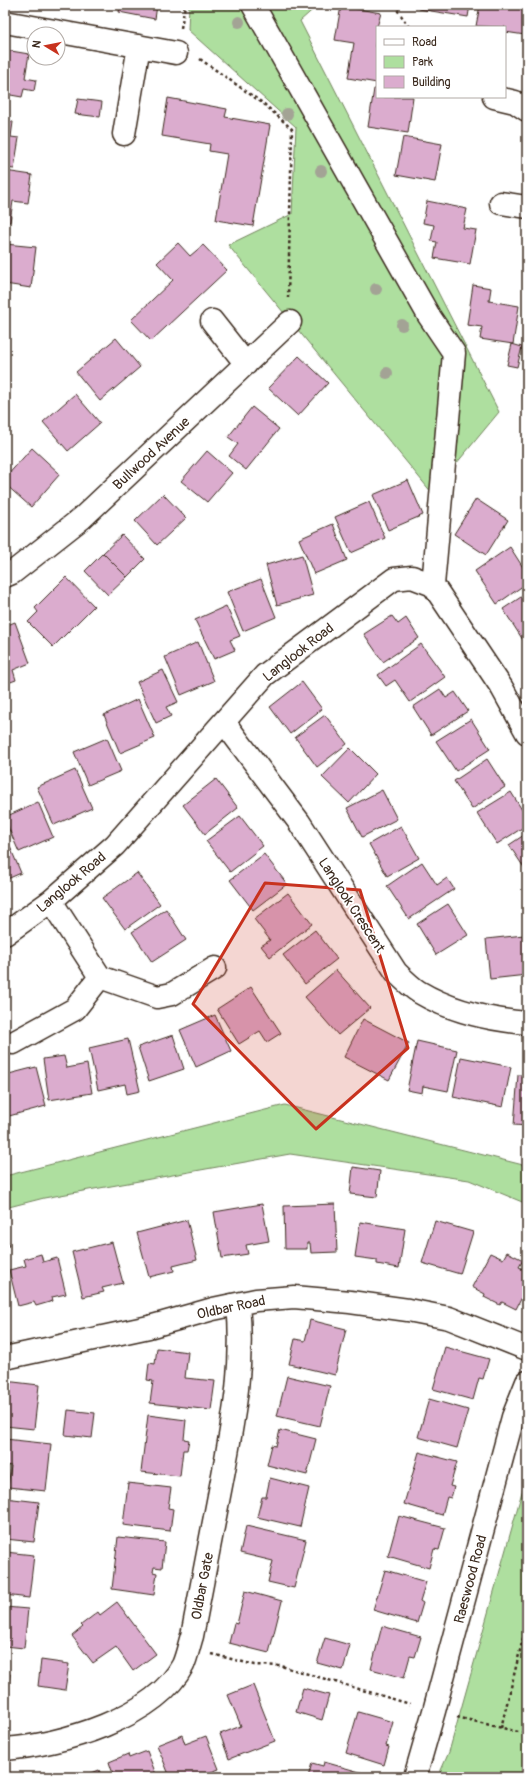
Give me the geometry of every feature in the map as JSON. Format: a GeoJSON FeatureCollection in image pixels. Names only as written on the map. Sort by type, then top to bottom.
{"type":"FeatureCollection","features":[{"type":"Feature","properties":{"kind":"street"},"geometry":{"type":"LineString","coordinates":[[253,5],[429,316],[454,353],[433,585],[502,688],[527,733]]}},
{"type":"Feature","properties":{"kind":"street"},"geometry":{"type":"LineString","coordinates":[[5,22],[176,53]]}},
{"type":"Feature","properties":{"kind":"street"},"geometry":{"type":"LineString","coordinates":[[124,134],[139,46]]}},
{"type":"Feature","properties":{"kind":"street"},"geometry":{"type":"LineString","coordinates":[[498,98],[515,102],[527,110]]}},
{"type":"Feature","properties":{"kind":"street"},"geometry":{"type":"LineString","coordinates":[[501,203],[527,207]]}},
{"type":"Feature","properties":{"kind":"street"},"geometry":{"type":"LineString","coordinates":[[212,321],[246,364]]}},
{"type":"Feature","properties":{"kind":"street","name":"Bullwood Avenue"},"geometry":{"type":"LineString","coordinates":[[5,576],[12,573],[82,518],[290,322]]}},
{"type":"Feature","properties":{"kind":"street","name":"Langlook Road"},"geometry":{"type":"LineString","coordinates":[[5,934],[51,900],[115,845],[265,675],[394,579],[412,577],[433,585]]}},
{"type":"Feature","properties":{"kind":"street","name":"Langlook Crescent"},"geometry":{"type":"LineString","coordinates":[[224,722],[299,822],[396,972],[418,991],[439,1003],[499,1021],[527,1023]]}},
{"type":"Feature","properties":{"kind":"street"},"geometry":{"type":"LineString","coordinates":[[51,900],[100,977],[157,997],[172,994],[215,968]]}},
{"type":"Feature","properties":{"kind":"street"},"geometry":{"type":"LineString","coordinates":[[13,1043],[75,1009],[100,977]]}},
{"type":"Feature","properties":{"kind":"street","name":"Oldbar Road"},"geometry":{"type":"LineString","coordinates":[[5,1358],[148,1327],[256,1300],[294,1297],[350,1302],[408,1310],[449,1318],[527,1349]]}},
{"type":"Feature","properties":{"kind":"street","name":"Oldbar Gate"},"geometry":{"type":"LineString","coordinates":[[5,1749],[21,1748],[55,1742],[97,1729],[138,1709],[167,1686],[183,1665],[192,1636],[237,1400],[241,1358],[241,1331],[238,1304]]}},
{"type":"Feature","properties":{"kind":"street","name":"Raeswood Road"},"geometry":{"type":"LineString","coordinates":[[415,1777],[513,1417],[527,1382]]}},
{"type":"Feature","properties":{"kind":"path"},"geometry":{"type":"LineString","coordinates":[[185,5],[176,53],[193,53],[264,104],[292,129],[288,308],[290,322]]}},
{"type":"Feature","properties":{"kind":"path"},"geometry":{"type":"LineString","coordinates":[[394,5],[408,26]]}},
{"type":"Feature","properties":{"kind":"path"},"geometry":{"type":"LineString","coordinates":[[501,1728],[527,1622]]}},
{"type":"Feature","properties":{"kind":"path"},"geometry":{"type":"LineString","coordinates":[[188,1648],[255,1665],[281,1666],[434,1711],[527,1734]]}},
{"type":"Feature","properties":{"kind":"highlighted area"},"geometry":{"type":"Polygon","coordinates":[[[265,883],[360,890],[408,1048],[316,1129],[193,1004],[265,883]]]}},
{"type":"Feature","properties":{"kind":"green space"},"geometry":{"type":"Polygon","coordinates":[[[189,5],[318,5],[300,21],[499,412],[432,493],[228,245],[292,214],[296,127],[188,30],[189,5]]]}},
{"type":"Feature","properties":{"kind":"green space"},"geometry":{"type":"Polygon","coordinates":[[[285,1105],[527,1166],[527,1204],[469,1180],[290,1154],[44,1198],[5,1208],[5,1176],[285,1105]]]}},
{"type":"Feature","properties":{"kind":"green space"},"geometry":{"type":"Polygon","coordinates":[[[527,1474],[527,1777],[438,1777],[449,1752],[527,1474]]]}},
{"type":"Feature","properties":{"kind":"building"},"geometry":{"type":"Polygon","coordinates":[[[120,5],[157,5],[155,19],[119,12],[120,5]]]}},
{"type":"Feature","properties":{"kind":"building"},"geometry":{"type":"Polygon","coordinates":[[[420,5],[470,5],[468,17],[419,9],[420,5]]]}},
{"type":"Feature","properties":{"kind":"building"},"geometry":{"type":"Polygon","coordinates":[[[480,5],[527,5],[527,32],[525,35],[506,32],[506,26],[476,26],[480,5]]]}},
{"type":"Feature","properties":{"kind":"building"},"geometry":{"type":"Polygon","coordinates":[[[341,6],[381,13],[377,26],[376,26],[376,83],[348,78],[354,43],[335,40],[341,6]]]}},
{"type":"Feature","properties":{"kind":"building"},"geometry":{"type":"Polygon","coordinates":[[[5,50],[26,54],[27,66],[25,78],[36,80],[34,91],[24,89],[22,97],[5,94],[5,50]]]}},
{"type":"Feature","properties":{"kind":"building"},"geometry":{"type":"Polygon","coordinates":[[[374,89],[376,89],[376,98],[413,98],[408,133],[368,127],[374,89]]]}},
{"type":"Feature","properties":{"kind":"building"},"geometry":{"type":"Polygon","coordinates":[[[168,98],[227,109],[225,117],[270,125],[253,226],[216,220],[227,154],[209,151],[210,144],[162,136],[168,98]]]}},
{"type":"Feature","properties":{"kind":"building"},"geometry":{"type":"Polygon","coordinates":[[[78,99],[102,102],[100,117],[75,114],[78,99]]]}},
{"type":"Feature","properties":{"kind":"building"},"geometry":{"type":"Polygon","coordinates":[[[5,121],[13,122],[11,137],[19,138],[14,169],[5,168],[5,121]]]}},
{"type":"Feature","properties":{"kind":"building"},"geometry":{"type":"Polygon","coordinates":[[[403,137],[442,144],[435,182],[396,175],[403,137]]]}},
{"type":"Feature","properties":{"kind":"building"},"geometry":{"type":"Polygon","coordinates":[[[5,171],[32,175],[28,203],[13,201],[10,222],[5,222],[5,171]]]}},
{"type":"Feature","properties":{"kind":"building"},"geometry":{"type":"Polygon","coordinates":[[[427,201],[467,209],[463,228],[476,230],[470,264],[434,258],[437,242],[431,241],[434,225],[423,223],[427,201]]]}},
{"type":"Feature","properties":{"kind":"building"},"geometry":{"type":"Polygon","coordinates":[[[178,243],[190,256],[203,245],[227,270],[151,341],[131,320],[173,280],[157,263],[178,243]]]}},
{"type":"Feature","properties":{"kind":"building"},"geometry":{"type":"Polygon","coordinates":[[[5,244],[36,247],[31,288],[5,284],[5,244]]]}},
{"type":"Feature","properties":{"kind":"building"},"geometry":{"type":"Polygon","coordinates":[[[473,285],[491,288],[489,301],[519,306],[513,344],[480,339],[482,327],[467,325],[473,285]]]}},
{"type":"Feature","properties":{"kind":"building"},"geometry":{"type":"Polygon","coordinates":[[[116,338],[140,367],[100,401],[76,372],[116,338]]]}},
{"type":"Feature","properties":{"kind":"building"},"geometry":{"type":"Polygon","coordinates":[[[512,344],[522,347],[517,367],[507,365],[512,344]]]}},
{"type":"Feature","properties":{"kind":"building"},"geometry":{"type":"Polygon","coordinates":[[[299,356],[328,383],[298,416],[268,388],[299,356]]]}},
{"type":"Feature","properties":{"kind":"building"},"geometry":{"type":"Polygon","coordinates":[[[75,394],[100,423],[68,451],[43,422],[75,394]]]}},
{"type":"Feature","properties":{"kind":"building"},"geometry":{"type":"Polygon","coordinates":[[[252,407],[279,429],[246,470],[229,456],[238,444],[228,437],[252,407]]]}},
{"type":"Feature","properties":{"kind":"building"},"geometry":{"type":"Polygon","coordinates":[[[32,448],[60,474],[31,507],[5,484],[5,478],[32,448]]]}},
{"type":"Feature","properties":{"kind":"building"},"geometry":{"type":"Polygon","coordinates":[[[207,451],[232,473],[207,502],[181,481],[207,451]]]}},
{"type":"Feature","properties":{"kind":"building"},"geometry":{"type":"Polygon","coordinates":[[[408,480],[423,515],[388,530],[373,495],[408,480]]]}},
{"type":"Feature","properties":{"kind":"building"},"geometry":{"type":"Polygon","coordinates":[[[163,494],[186,518],[157,545],[135,521],[163,494]]]}},
{"type":"Feature","properties":{"kind":"building"},"geometry":{"type":"Polygon","coordinates":[[[476,499],[508,520],[486,555],[454,534],[476,499]]]}},
{"type":"Feature","properties":{"kind":"building"},"geometry":{"type":"Polygon","coordinates":[[[369,502],[385,538],[351,553],[335,517],[369,502]]]}},
{"type":"Feature","properties":{"kind":"building"},"geometry":{"type":"Polygon","coordinates":[[[333,524],[347,560],[314,574],[299,539],[333,524]]]}},
{"type":"Feature","properties":{"kind":"building"},"geometry":{"type":"Polygon","coordinates":[[[122,535],[145,559],[127,577],[103,553],[122,535]]]}},
{"type":"Feature","properties":{"kind":"building"},"geometry":{"type":"Polygon","coordinates":[[[510,547],[524,569],[527,567],[527,583],[497,604],[475,571],[510,547]]]}},
{"type":"Feature","properties":{"kind":"building"},"geometry":{"type":"Polygon","coordinates":[[[103,553],[127,577],[108,595],[85,571],[103,553]]]}},
{"type":"Feature","properties":{"kind":"building"},"geometry":{"type":"Polygon","coordinates":[[[302,555],[313,595],[277,605],[266,565],[302,555]]]}},
{"type":"Feature","properties":{"kind":"building"},"geometry":{"type":"Polygon","coordinates":[[[66,577],[94,606],[53,647],[28,622],[38,612],[35,608],[66,577]]]}},
{"type":"Feature","properties":{"kind":"building"},"geometry":{"type":"Polygon","coordinates":[[[261,579],[276,617],[243,631],[227,592],[261,579]]]}},
{"type":"Feature","properties":{"kind":"building"},"geometry":{"type":"Polygon","coordinates":[[[527,593],[527,638],[523,640],[503,609],[527,593]]]}},
{"type":"Feature","properties":{"kind":"building"},"geometry":{"type":"Polygon","coordinates":[[[226,606],[240,636],[230,640],[235,650],[214,659],[195,620],[226,606]]]}},
{"type":"Feature","properties":{"kind":"building"},"geometry":{"type":"Polygon","coordinates":[[[392,616],[398,624],[406,618],[419,638],[383,662],[364,634],[392,616]]]}},
{"type":"Feature","properties":{"kind":"building"},"geometry":{"type":"Polygon","coordinates":[[[15,622],[30,663],[13,670],[16,680],[5,684],[5,626],[15,622]]]}},
{"type":"Feature","properties":{"kind":"building"},"geometry":{"type":"Polygon","coordinates":[[[198,642],[214,681],[181,695],[165,657],[198,642]]]}},
{"type":"Feature","properties":{"kind":"building"},"geometry":{"type":"Polygon","coordinates":[[[421,644],[445,677],[410,702],[395,680],[386,686],[378,675],[421,644]]]}},
{"type":"Feature","properties":{"kind":"building"},"geometry":{"type":"Polygon","coordinates":[[[163,670],[178,702],[166,707],[171,716],[156,723],[137,682],[163,670]]]}},
{"type":"Feature","properties":{"kind":"building"},"geometry":{"type":"Polygon","coordinates":[[[302,682],[322,709],[290,734],[270,707],[302,682]]]}},
{"type":"Feature","properties":{"kind":"building"},"geometry":{"type":"Polygon","coordinates":[[[440,689],[446,698],[455,692],[468,711],[431,735],[413,707],[440,689]]]}},
{"type":"Feature","properties":{"kind":"building"},"geometry":{"type":"Polygon","coordinates":[[[138,699],[155,738],[120,753],[104,715],[138,699]]]}},
{"type":"Feature","properties":{"kind":"building"},"geometry":{"type":"Polygon","coordinates":[[[325,715],[347,744],[317,767],[295,737],[325,715]]]}},
{"type":"Feature","properties":{"kind":"building"},"geometry":{"type":"Polygon","coordinates":[[[471,719],[490,749],[456,771],[436,741],[471,719]]]}},
{"type":"Feature","properties":{"kind":"building"},"geometry":{"type":"Polygon","coordinates":[[[107,738],[121,771],[88,785],[74,752],[107,738]]]}},
{"type":"Feature","properties":{"kind":"building"},"geometry":{"type":"Polygon","coordinates":[[[350,748],[376,774],[349,803],[322,777],[350,748]]]}},
{"type":"Feature","properties":{"kind":"building"},"geometry":{"type":"Polygon","coordinates":[[[487,759],[505,787],[472,809],[454,781],[487,759]]]}},
{"type":"Feature","properties":{"kind":"building"},"geometry":{"type":"Polygon","coordinates":[[[75,770],[92,808],[54,825],[37,787],[75,770]]]}},
{"type":"Feature","properties":{"kind":"building"},"geometry":{"type":"Polygon","coordinates":[[[216,779],[238,808],[205,834],[183,805],[216,779]]]}},
{"type":"Feature","properties":{"kind":"building"},"geometry":{"type":"Polygon","coordinates":[[[382,790],[397,819],[362,837],[347,808],[382,790]]]}},
{"type":"Feature","properties":{"kind":"building"},"geometry":{"type":"Polygon","coordinates":[[[511,792],[527,818],[527,825],[497,844],[477,813],[511,792]]]}},
{"type":"Feature","properties":{"kind":"building"},"geometry":{"type":"Polygon","coordinates":[[[38,802],[53,837],[19,852],[5,817],[38,802]]]}},
{"type":"Feature","properties":{"kind":"building"},"geometry":{"type":"Polygon","coordinates":[[[240,816],[263,846],[230,872],[206,841],[240,816]]]}},
{"type":"Feature","properties":{"kind":"building"},"geometry":{"type":"Polygon","coordinates":[[[401,826],[419,858],[387,876],[369,844],[401,826]]]}},
{"type":"Feature","properties":{"kind":"building"},"geometry":{"type":"Polygon","coordinates":[[[527,833],[527,872],[509,845],[527,833]]]}},
{"type":"Feature","properties":{"kind":"building"},"geometry":{"type":"Polygon","coordinates":[[[5,835],[21,873],[5,880],[5,835]]]}},
{"type":"Feature","properties":{"kind":"building"},"geometry":{"type":"Polygon","coordinates":[[[264,854],[287,884],[253,910],[230,880],[264,854]]]}},
{"type":"Feature","properties":{"kind":"building"},"geometry":{"type":"Polygon","coordinates":[[[422,862],[437,885],[447,878],[454,889],[409,919],[387,886],[422,862]]]}},
{"type":"Feature","properties":{"kind":"building"},"geometry":{"type":"Polygon","coordinates":[[[137,873],[160,904],[125,929],[102,898],[137,873]]]}},
{"type":"Feature","properties":{"kind":"building"},"geometry":{"type":"Polygon","coordinates":[[[288,893],[312,924],[270,957],[261,946],[270,940],[254,919],[288,893]]]}},
{"type":"Feature","properties":{"kind":"building"},"geometry":{"type":"Polygon","coordinates":[[[448,904],[468,935],[436,955],[417,924],[448,904]]]}},
{"type":"Feature","properties":{"kind":"building"},"geometry":{"type":"Polygon","coordinates":[[[166,909],[186,940],[152,962],[132,932],[166,909]]]}},
{"type":"Feature","properties":{"kind":"building"},"geometry":{"type":"Polygon","coordinates":[[[315,930],[337,959],[305,984],[283,955],[315,930]]]}},
{"type":"Feature","properties":{"kind":"building"},"geometry":{"type":"Polygon","coordinates":[[[524,935],[527,975],[490,979],[486,939],[524,935]]]}},
{"type":"Feature","properties":{"kind":"building"},"geometry":{"type":"Polygon","coordinates":[[[336,970],[370,1008],[338,1035],[305,997],[336,970]]]}},
{"type":"Feature","properties":{"kind":"building"},"geometry":{"type":"Polygon","coordinates":[[[251,987],[281,1033],[267,1042],[260,1031],[239,1044],[217,1009],[251,987]]]}},
{"type":"Feature","properties":{"kind":"building"},"geometry":{"type":"Polygon","coordinates":[[[215,1015],[231,1051],[196,1067],[180,1030],[215,1015]]]}},
{"type":"Feature","properties":{"kind":"building"},"geometry":{"type":"Polygon","coordinates":[[[363,1019],[409,1043],[389,1080],[344,1057],[363,1019]]]}},
{"type":"Feature","properties":{"kind":"building"},"geometry":{"type":"Polygon","coordinates":[[[173,1035],[184,1069],[149,1081],[138,1047],[173,1035]]]}},
{"type":"Feature","properties":{"kind":"building"},"geometry":{"type":"Polygon","coordinates":[[[128,1039],[140,1091],[127,1094],[125,1084],[98,1090],[89,1048],[128,1039]]]}},
{"type":"Feature","properties":{"kind":"building"},"geometry":{"type":"Polygon","coordinates":[[[417,1041],[457,1050],[448,1091],[423,1086],[422,1093],[407,1090],[417,1041]]]}},
{"type":"Feature","properties":{"kind":"building"},"geometry":{"type":"Polygon","coordinates":[[[64,1056],[67,1068],[87,1064],[92,1093],[49,1100],[43,1059],[64,1056]]]}},
{"type":"Feature","properties":{"kind":"building"},"geometry":{"type":"Polygon","coordinates":[[[461,1057],[511,1067],[503,1107],[453,1097],[461,1057]]]}},
{"type":"Feature","properties":{"kind":"building"},"geometry":{"type":"Polygon","coordinates":[[[36,1067],[46,1106],[9,1116],[5,1101],[5,1075],[36,1067]]]}},
{"type":"Feature","properties":{"kind":"building"},"geometry":{"type":"Polygon","coordinates":[[[518,1075],[527,1075],[527,1126],[514,1125],[518,1075]]]}},
{"type":"Feature","properties":{"kind":"building"},"geometry":{"type":"Polygon","coordinates":[[[353,1167],[380,1171],[377,1197],[350,1194],[353,1167]]]}},
{"type":"Feature","properties":{"kind":"building"},"geometry":{"type":"Polygon","coordinates":[[[262,1204],[269,1241],[246,1245],[248,1254],[222,1258],[214,1212],[262,1204]]]}},
{"type":"Feature","properties":{"kind":"building"},"geometry":{"type":"Polygon","coordinates":[[[335,1204],[337,1252],[311,1253],[310,1243],[307,1243],[307,1249],[285,1249],[284,1206],[335,1204]]]}},
{"type":"Feature","properties":{"kind":"building"},"geometry":{"type":"Polygon","coordinates":[[[187,1220],[197,1260],[173,1266],[174,1271],[149,1277],[137,1233],[187,1220]]]}},
{"type":"Feature","properties":{"kind":"building"},"geometry":{"type":"Polygon","coordinates":[[[435,1221],[473,1232],[460,1274],[422,1263],[435,1221]]]}},
{"type":"Feature","properties":{"kind":"building"},"geometry":{"type":"Polygon","coordinates":[[[360,1222],[405,1229],[399,1268],[377,1264],[377,1260],[355,1257],[360,1222]]]}},
{"type":"Feature","properties":{"kind":"building"},"geometry":{"type":"Polygon","coordinates":[[[5,1230],[9,1246],[5,1247],[5,1230]]]}},
{"type":"Feature","properties":{"kind":"building"},"geometry":{"type":"Polygon","coordinates":[[[112,1242],[123,1283],[102,1288],[104,1292],[83,1297],[72,1252],[112,1242]]]}},
{"type":"Feature","properties":{"kind":"building"},"geometry":{"type":"Polygon","coordinates":[[[507,1252],[523,1260],[519,1267],[527,1271],[527,1287],[516,1309],[502,1302],[500,1305],[484,1297],[485,1294],[472,1287],[490,1253],[503,1259],[507,1252]]]}},
{"type":"Feature","properties":{"kind":"building"},"geometry":{"type":"Polygon","coordinates":[[[41,1254],[43,1262],[57,1258],[66,1294],[52,1297],[53,1301],[36,1306],[34,1302],[18,1306],[9,1270],[26,1266],[24,1259],[41,1254]]]}},
{"type":"Feature","properties":{"kind":"building"},"geometry":{"type":"Polygon","coordinates":[[[310,1320],[346,1329],[335,1375],[289,1364],[295,1339],[305,1341],[310,1320]]]}},
{"type":"Feature","properties":{"kind":"building"},"geometry":{"type":"Polygon","coordinates":[[[445,1347],[489,1359],[483,1379],[479,1378],[473,1400],[433,1389],[445,1347]]]}},
{"type":"Feature","properties":{"kind":"building"},"geometry":{"type":"Polygon","coordinates":[[[157,1348],[188,1352],[185,1378],[215,1381],[211,1410],[150,1403],[153,1381],[147,1380],[149,1363],[155,1364],[157,1348]]]}},
{"type":"Feature","properties":{"kind":"building"},"geometry":{"type":"Polygon","coordinates":[[[287,1376],[330,1386],[320,1426],[277,1416],[287,1376]]]}},
{"type":"Feature","properties":{"kind":"building"},"geometry":{"type":"Polygon","coordinates":[[[5,1381],[39,1385],[34,1429],[5,1426],[5,1381]]]}},
{"type":"Feature","properties":{"kind":"building"},"geometry":{"type":"Polygon","coordinates":[[[429,1399],[468,1410],[457,1448],[418,1437],[429,1399]]]}},
{"type":"Feature","properties":{"kind":"building"},"geometry":{"type":"Polygon","coordinates":[[[68,1410],[95,1413],[92,1438],[65,1435],[68,1410]]]}},
{"type":"Feature","properties":{"kind":"building"},"geometry":{"type":"Polygon","coordinates":[[[148,1415],[186,1420],[184,1439],[189,1440],[187,1450],[183,1450],[180,1476],[141,1472],[148,1415]]]}},
{"type":"Feature","properties":{"kind":"building"},"geometry":{"type":"Polygon","coordinates":[[[280,1430],[316,1439],[307,1475],[267,1465],[272,1445],[276,1446],[280,1430]]]}},
{"type":"Feature","properties":{"kind":"building"},"geometry":{"type":"Polygon","coordinates":[[[5,1439],[51,1444],[46,1491],[8,1487],[11,1466],[5,1465],[5,1439]]]}},
{"type":"Feature","properties":{"kind":"building"},"geometry":{"type":"Polygon","coordinates":[[[419,1452],[457,1462],[450,1486],[454,1487],[451,1498],[447,1497],[442,1515],[404,1504],[419,1452]]]}},
{"type":"Feature","properties":{"kind":"building"},"geometry":{"type":"Polygon","coordinates":[[[270,1478],[309,1488],[300,1527],[257,1517],[262,1497],[266,1497],[270,1478]]]}},
{"type":"Feature","properties":{"kind":"building"},"geometry":{"type":"Polygon","coordinates":[[[128,1483],[171,1488],[168,1508],[173,1509],[170,1531],[123,1525],[128,1483]]]}},
{"type":"Feature","properties":{"kind":"building"},"geometry":{"type":"Polygon","coordinates":[[[5,1498],[39,1502],[34,1542],[5,1539],[5,1498]]]}},
{"type":"Feature","properties":{"kind":"building"},"geometry":{"type":"Polygon","coordinates":[[[399,1516],[445,1528],[439,1550],[434,1549],[429,1568],[388,1556],[399,1516]]]}},
{"type":"Feature","properties":{"kind":"building"},"geometry":{"type":"Polygon","coordinates":[[[246,1526],[306,1540],[294,1588],[268,1582],[273,1561],[240,1553],[246,1526]]]}},
{"type":"Feature","properties":{"kind":"building"},"geometry":{"type":"Polygon","coordinates":[[[118,1537],[165,1542],[162,1568],[154,1567],[153,1572],[157,1573],[154,1595],[112,1589],[118,1537]]]}},
{"type":"Feature","properties":{"kind":"building"},"geometry":{"type":"Polygon","coordinates":[[[5,1552],[34,1555],[29,1598],[5,1595],[5,1552]]]}},
{"type":"Feature","properties":{"kind":"building"},"geometry":{"type":"Polygon","coordinates":[[[385,1570],[426,1582],[420,1601],[423,1603],[417,1623],[373,1610],[385,1570]]]}},
{"type":"Feature","properties":{"kind":"building"},"geometry":{"type":"Polygon","coordinates":[[[245,1591],[282,1601],[269,1653],[229,1643],[234,1623],[237,1624],[245,1591]]]}},
{"type":"Feature","properties":{"kind":"building"},"geometry":{"type":"Polygon","coordinates":[[[117,1602],[156,1654],[133,1671],[116,1647],[93,1663],[72,1636],[83,1627],[81,1625],[98,1612],[100,1615],[117,1602]]]}},
{"type":"Feature","properties":{"kind":"building"},"geometry":{"type":"Polygon","coordinates":[[[5,1607],[28,1609],[24,1648],[5,1646],[5,1607]]]}},
{"type":"Feature","properties":{"kind":"building"},"geometry":{"type":"Polygon","coordinates":[[[382,1626],[421,1637],[415,1657],[410,1656],[404,1678],[371,1669],[382,1626]]]}},
{"type":"Feature","properties":{"kind":"building"},"geometry":{"type":"Polygon","coordinates":[[[325,1638],[350,1645],[343,1670],[317,1663],[325,1638]]]}},
{"type":"Feature","properties":{"kind":"building"},"geometry":{"type":"Polygon","coordinates":[[[41,1660],[69,1664],[65,1690],[38,1686],[41,1660]]]}},
{"type":"Feature","properties":{"kind":"building"},"geometry":{"type":"Polygon","coordinates":[[[5,1674],[10,1674],[8,1693],[5,1692],[5,1674]]]}},
{"type":"Feature","properties":{"kind":"building"},"geometry":{"type":"Polygon","coordinates":[[[253,1685],[275,1741],[229,1759],[220,1734],[241,1726],[228,1695],[253,1685]]]}},
{"type":"Feature","properties":{"kind":"building"},"geometry":{"type":"Polygon","coordinates":[[[303,1688],[329,1695],[322,1720],[296,1712],[303,1688]]]}},
{"type":"Feature","properties":{"kind":"building"},"geometry":{"type":"Polygon","coordinates":[[[358,1712],[393,1722],[386,1746],[389,1747],[384,1765],[346,1753],[358,1712]]]}},
{"type":"Feature","properties":{"kind":"building"},"geometry":{"type":"Polygon","coordinates":[[[182,1735],[185,1744],[206,1736],[219,1769],[198,1777],[170,1777],[157,1745],[182,1735]]]}},
{"type":"Feature","properties":{"kind":"building"},"geometry":{"type":"Polygon","coordinates":[[[147,1751],[157,1777],[114,1777],[109,1762],[128,1754],[129,1758],[147,1751]]]}},
{"type":"Feature","properties":{"kind":"building"},"geometry":{"type":"Polygon","coordinates":[[[324,1762],[367,1774],[366,1777],[308,1777],[312,1763],[323,1766],[324,1762]]]}},
{"type":"Feature","properties":{"kind":"building"},"geometry":{"type":"Polygon","coordinates":[[[99,1770],[102,1777],[82,1777],[99,1770]]]}}]}
